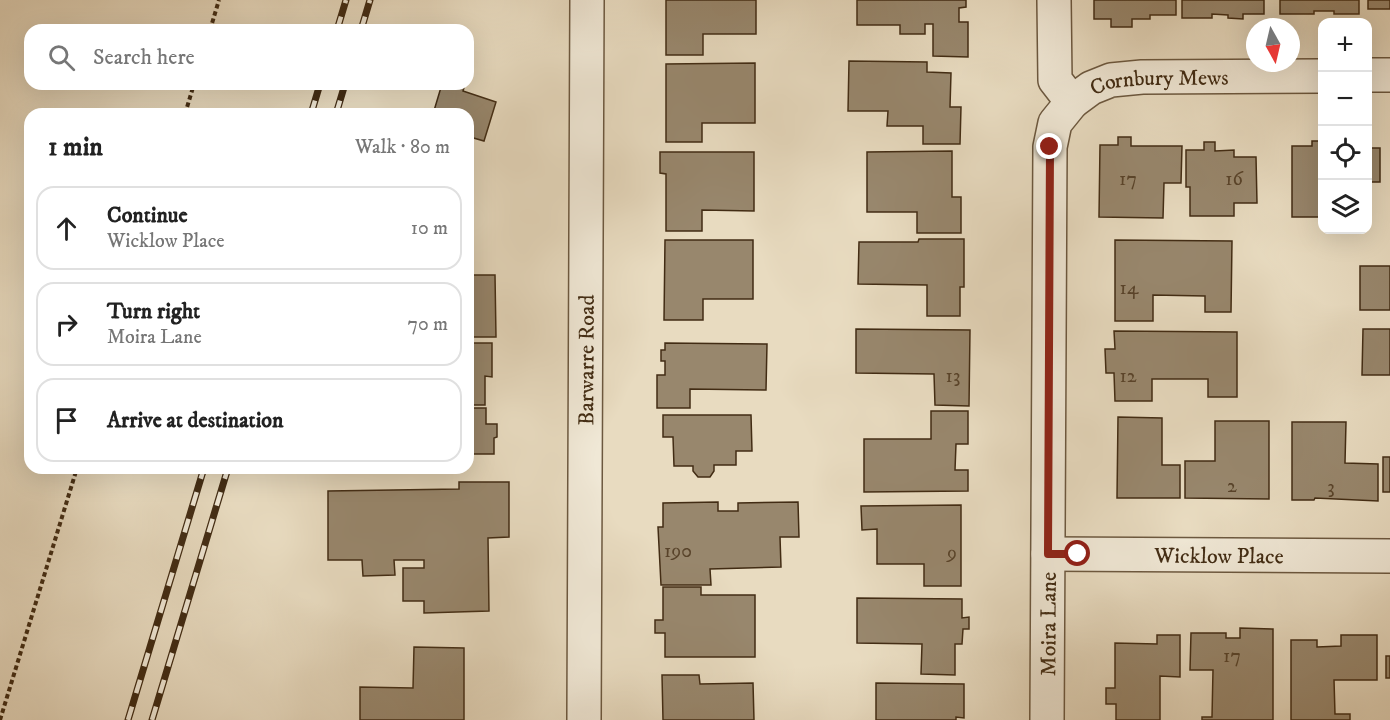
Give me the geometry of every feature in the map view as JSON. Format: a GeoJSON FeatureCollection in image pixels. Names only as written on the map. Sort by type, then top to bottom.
{"type":"FeatureCollection","features":[{"type":"Feature","properties":{"kind":"street","name":"Barwarre Road"},"geometry":{"type":"LineString","coordinates":[[584,720],[587,0]]}},
{"type":"Feature","properties":{"kind":"street"},"geometry":{"type":"LineString","coordinates":[[1054,0],[1055,80],[1072,102]]}},
{"type":"Feature","properties":{"kind":"street"},"geometry":{"type":"LineString","coordinates":[[1372,75],[1390,75]]}},
{"type":"Feature","properties":{"kind":"street","name":"Cornbury Mews"},"geometry":{"type":"LineString","coordinates":[[1072,102],[1091,88],[1111,80],[1142,77],[1318,76]]}},
{"type":"Feature","properties":{"kind":"street","name":"Moira Lane"},"geometry":{"type":"LineString","coordinates":[[1047,720],[1050,147],[1055,123],[1072,102]]}},
{"type":"Feature","properties":{"kind":"street","name":"Wicklow Place"},"geometry":{"type":"LineString","coordinates":[[1048,554],[1390,556]]}},
{"type":"Feature","properties":{"kind":"path"},"geometry":{"type":"LineString","coordinates":[[212,24],[219,0]]}},
{"type":"Feature","properties":{"kind":"path"},"geometry":{"type":"LineString","coordinates":[[187,108],[192,90]]}},
{"type":"Feature","properties":{"kind":"path"},"geometry":{"type":"LineString","coordinates":[[0,720],[75,474]]}},
{"type":"Feature","properties":{"kind":"building"},"geometry":{"type":"Polygon","coordinates":[[[666,0],[756,0],[756,34],[703,34],[703,55],[666,55],[666,0]]]}},
{"type":"Feature","properties":{"kind":"building"},"geometry":{"type":"Polygon","coordinates":[[[857,0],[966,0],[966,7],[959,8],[959,22],[968,22],[968,57],[933,56],[933,24],[925,24],[925,34],[900,34],[900,25],[857,25],[857,0]]]}},
{"type":"Feature","properties":{"kind":"building"},"geometry":{"type":"Polygon","coordinates":[[[1094,0],[1176,0],[1176,15],[1150,15],[1150,19],[1132,19],[1132,27],[1111,27],[1111,19],[1094,19],[1094,0]]]}},
{"type":"Feature","properties":{"kind":"building"},"geometry":{"type":"Polygon","coordinates":[[[1182,0],[1264,0],[1264,14],[1243,14],[1243,19],[1212,14],[1212,18],[1182,18],[1182,0]]]}},
{"type":"Feature","properties":{"kind":"building"},"geometry":{"type":"Polygon","coordinates":[[[1280,0],[1359,0],[1359,14],[1314,11],[1314,14],[1280,14],[1280,0]]]}},
{"type":"Feature","properties":{"kind":"building"},"geometry":{"type":"Polygon","coordinates":[[[1368,0],[1390,0],[1390,9],[1368,9],[1368,0]]]}},
{"type":"Feature","properties":{"kind":"building"},"geometry":{"type":"Polygon","coordinates":[[[849,61],[927,62],[927,72],[951,73],[950,107],[961,107],[960,144],[923,144],[923,126],[887,126],[888,111],[848,111],[849,61]]]}},
{"type":"Feature","properties":{"kind":"building"},"geometry":{"type":"Polygon","coordinates":[[[755,63],[755,123],[702,123],[702,142],[666,142],[666,64],[755,63]]]}},
{"type":"Feature","properties":{"kind":"building"},"geometry":{"type":"Polygon","coordinates":[[[440,90],[463,90],[496,102],[484,141],[474,138],[474,108],[435,108],[440,90]]]}},
{"type":"Feature","properties":{"kind":"building"},"geometry":{"type":"Polygon","coordinates":[[[1118,137],[1131,137],[1131,146],[1182,146],[1181,183],[1164,183],[1163,218],[1099,217],[1100,145],[1118,145],[1118,137]]]}},
{"type":"Feature","properties":{"kind":"building"},"geometry":{"type":"Polygon","coordinates":[[[1312,141],[1318,141],[1318,217],[1292,217],[1292,146],[1312,146],[1312,141]]]}},
{"type":"Feature","properties":{"kind":"building"},"geometry":{"type":"Polygon","coordinates":[[[1204,142],[1215,142],[1215,151],[1234,150],[1234,157],[1256,157],[1257,203],[1234,203],[1234,216],[1190,216],[1190,187],[1186,187],[1186,150],[1204,150],[1204,142]]]}},
{"type":"Feature","properties":{"kind":"building"},"geometry":{"type":"Polygon","coordinates":[[[1372,148],[1380,148],[1380,182],[1372,182],[1372,148]]]}},
{"type":"Feature","properties":{"kind":"building"},"geometry":{"type":"Polygon","coordinates":[[[952,151],[952,197],[961,197],[961,233],[917,233],[917,212],[867,212],[867,152],[952,151]]]}},
{"type":"Feature","properties":{"kind":"building"},"geometry":{"type":"Polygon","coordinates":[[[660,152],[754,152],[754,211],[702,210],[702,231],[666,231],[666,174],[660,173],[660,152]]]}},
{"type":"Feature","properties":{"kind":"building"},"geometry":{"type":"Polygon","coordinates":[[[919,239],[964,239],[964,287],[960,287],[960,316],[927,316],[927,285],[858,284],[859,242],[918,242],[919,239]]]}},
{"type":"Feature","properties":{"kind":"building"},"geometry":{"type":"Polygon","coordinates":[[[665,240],[753,240],[753,299],[703,299],[703,320],[664,320],[665,240]]]}},
{"type":"Feature","properties":{"kind":"building"},"geometry":{"type":"Polygon","coordinates":[[[1115,240],[1232,241],[1231,312],[1205,312],[1205,296],[1153,295],[1153,321],[1115,321],[1115,240]]]}},
{"type":"Feature","properties":{"kind":"building"},"geometry":{"type":"Polygon","coordinates":[[[1360,266],[1390,266],[1390,310],[1360,310],[1360,266]]]}},
{"type":"Feature","properties":{"kind":"building"},"geometry":{"type":"Polygon","coordinates":[[[474,275],[495,275],[496,337],[474,337],[474,275]]]}},
{"type":"Feature","properties":{"kind":"building"},"geometry":{"type":"Polygon","coordinates":[[[856,329],[970,330],[969,406],[935,405],[934,374],[856,373],[856,329]]]}},
{"type":"Feature","properties":{"kind":"building"},"geometry":{"type":"Polygon","coordinates":[[[1363,329],[1390,329],[1390,375],[1362,375],[1363,329]]]}},
{"type":"Feature","properties":{"kind":"building"},"geometry":{"type":"Polygon","coordinates":[[[1114,331],[1237,332],[1237,397],[1208,397],[1208,379],[1152,379],[1152,401],[1115,401],[1114,373],[1106,373],[1105,349],[1115,349],[1114,331]]]}},
{"type":"Feature","properties":{"kind":"building"},"geometry":{"type":"Polygon","coordinates":[[[474,343],[492,343],[492,377],[485,376],[485,405],[474,405],[474,343]]]}},
{"type":"Feature","properties":{"kind":"building"},"geometry":{"type":"Polygon","coordinates":[[[665,343],[767,344],[766,390],[690,389],[690,408],[657,408],[657,375],[665,375],[665,361],[661,361],[661,350],[665,350],[665,343]]]}},
{"type":"Feature","properties":{"kind":"building"},"geometry":{"type":"Polygon","coordinates":[[[474,408],[486,408],[486,424],[497,424],[494,454],[474,454],[474,408]]]}},
{"type":"Feature","properties":{"kind":"building"},"geometry":{"type":"Polygon","coordinates":[[[931,411],[968,411],[968,444],[956,444],[955,470],[968,470],[968,491],[864,492],[864,439],[931,439],[931,411]]]}},
{"type":"Feature","properties":{"kind":"building"},"geometry":{"type":"Polygon","coordinates":[[[663,415],[751,415],[752,451],[736,451],[736,465],[714,465],[714,471],[710,477],[698,477],[693,471],[693,466],[674,466],[673,437],[663,437],[663,415]]]}},
{"type":"Feature","properties":{"kind":"building"},"geometry":{"type":"Polygon","coordinates":[[[1118,417],[1162,418],[1162,465],[1180,465],[1180,498],[1117,498],[1118,417]]]}},
{"type":"Feature","properties":{"kind":"building"},"geometry":{"type":"Polygon","coordinates":[[[1215,421],[1269,421],[1269,499],[1185,498],[1185,461],[1215,461],[1215,421]]]}},
{"type":"Feature","properties":{"kind":"building"},"geometry":{"type":"Polygon","coordinates":[[[1292,422],[1346,422],[1345,463],[1378,464],[1378,501],[1315,498],[1314,500],[1292,500],[1292,422]]]}},
{"type":"Feature","properties":{"kind":"building"},"geometry":{"type":"Polygon","coordinates":[[[1383,457],[1390,457],[1390,492],[1383,492],[1383,457]]]}},
{"type":"Feature","properties":{"kind":"building"},"geometry":{"type":"Polygon","coordinates":[[[459,482],[509,482],[509,537],[488,538],[489,611],[424,613],[424,601],[403,601],[403,568],[424,568],[424,560],[394,560],[395,575],[363,576],[362,560],[328,560],[328,491],[459,489],[459,482]]]}},
{"type":"Feature","properties":{"kind":"building"},"geometry":{"type":"Polygon","coordinates":[[[718,502],[718,511],[738,511],[738,503],[798,502],[799,537],[780,537],[781,567],[710,569],[711,585],[661,585],[658,527],[663,527],[663,503],[718,502]]]}},
{"type":"Feature","properties":{"kind":"building"},"geometry":{"type":"Polygon","coordinates":[[[961,505],[961,586],[924,586],[924,564],[877,564],[877,529],[862,530],[861,506],[961,505]]]}},
{"type":"Feature","properties":{"kind":"building"},"geometry":{"type":"Polygon","coordinates":[[[663,587],[701,587],[701,595],[755,595],[755,657],[665,657],[665,633],[655,633],[655,620],[663,620],[663,587]]]}},
{"type":"Feature","properties":{"kind":"building"},"geometry":{"type":"Polygon","coordinates":[[[857,598],[962,599],[962,618],[969,617],[969,629],[963,629],[962,644],[955,644],[955,675],[921,674],[922,644],[857,643],[857,598]]]}},
{"type":"Feature","properties":{"kind":"building"},"geometry":{"type":"Polygon","coordinates":[[[1240,628],[1273,629],[1273,720],[1202,720],[1202,717],[1212,717],[1213,670],[1190,670],[1191,633],[1226,633],[1226,638],[1240,638],[1240,628]]]}},
{"type":"Feature","properties":{"kind":"building"},"geometry":{"type":"Polygon","coordinates":[[[1157,635],[1180,635],[1180,677],[1160,676],[1160,720],[1116,720],[1116,704],[1106,704],[1106,688],[1115,688],[1115,643],[1157,644],[1157,635]]]}},
{"type":"Feature","properties":{"kind":"building"},"geometry":{"type":"Polygon","coordinates":[[[1341,635],[1377,635],[1377,680],[1334,680],[1335,714],[1350,714],[1350,720],[1291,720],[1291,640],[1317,640],[1317,647],[1341,646],[1341,635]]]}},
{"type":"Feature","properties":{"kind":"building"},"geometry":{"type":"Polygon","coordinates":[[[414,647],[464,648],[464,720],[360,720],[360,687],[413,688],[414,647]]]}},
{"type":"Feature","properties":{"kind":"building"},"geometry":{"type":"Polygon","coordinates":[[[1386,656],[1390,656],[1390,678],[1386,678],[1386,656]]]}},
{"type":"Feature","properties":{"kind":"building"},"geometry":{"type":"Polygon","coordinates":[[[662,675],[699,675],[700,684],[753,683],[754,720],[663,720],[662,675]]]}},
{"type":"Feature","properties":{"kind":"building"},"geometry":{"type":"Polygon","coordinates":[[[876,683],[964,684],[964,718],[956,717],[956,720],[876,720],[876,683]]]}},
{"type":"Feature","properties":{"kind":"railway"},"geometry":{"type":"LineString","coordinates":[[339,24],[346,0]]}},
{"type":"Feature","properties":{"kind":"railway"},"geometry":{"type":"LineString","coordinates":[[363,24],[370,0]]}},
{"type":"Feature","properties":{"kind":"railway"},"geometry":{"type":"LineString","coordinates":[[313,108],[318,90]]}},
{"type":"Feature","properties":{"kind":"railway"},"geometry":{"type":"LineString","coordinates":[[338,108],[343,90]]}},
{"type":"Feature","properties":{"kind":"railway"},"geometry":{"type":"LineString","coordinates":[[128,720],[202,474]]}},
{"type":"Feature","properties":{"kind":"railway"},"geometry":{"type":"LineString","coordinates":[[152,720],[226,474]]}},
{"type":"Feature","properties":{"kind":"route"},"geometry":{"type":"LineString","coordinates":[[1050,147],[1048,554],[1078,554]]}}]}
